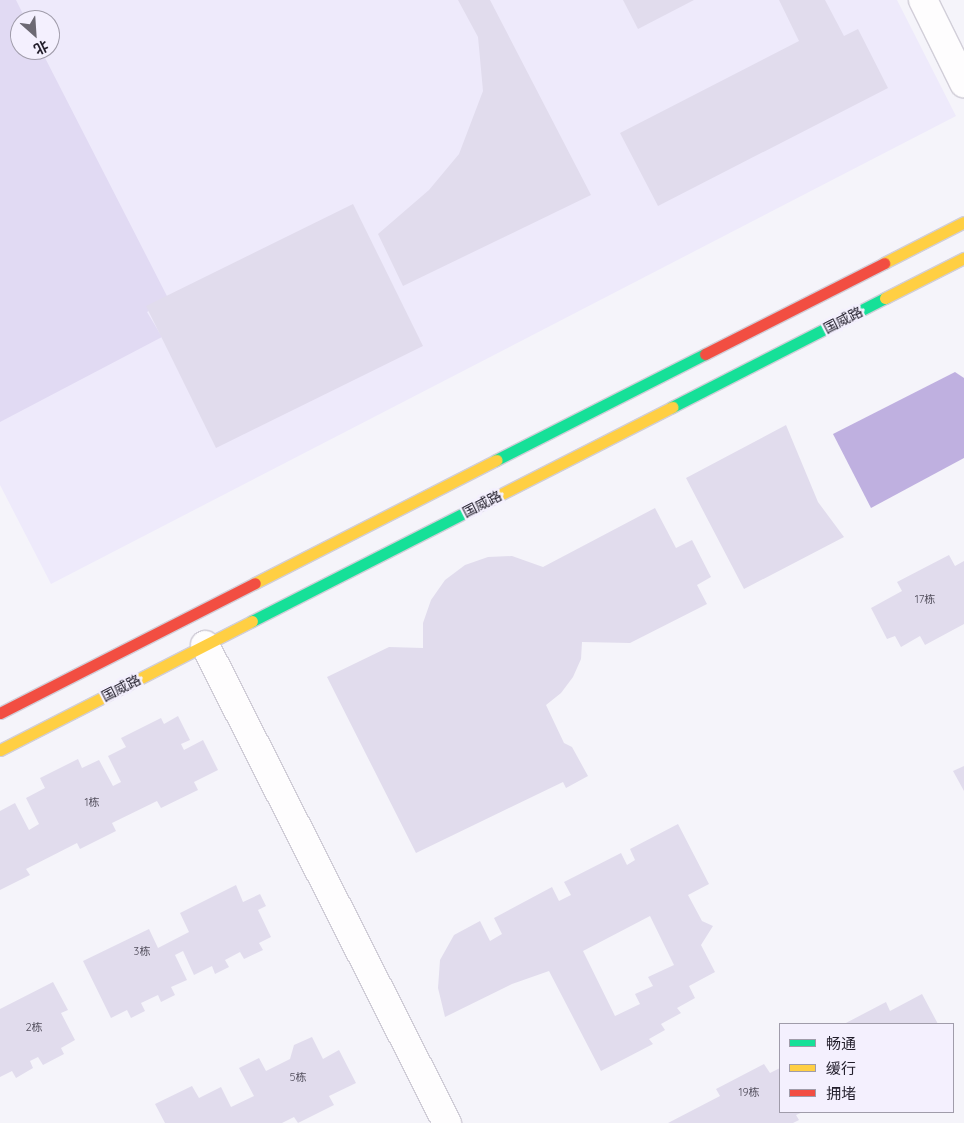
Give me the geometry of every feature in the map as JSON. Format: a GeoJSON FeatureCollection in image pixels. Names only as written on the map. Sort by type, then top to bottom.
{"type":"FeatureCollection","features":[{"type":"Feature","properties":{"kind":"street"},"geometry":{"type":"LineString","coordinates":[[922,0],[964,83]]}},
{"type":"Feature","properties":{"kind":"street"},"geometry":{"type":"LineString","coordinates":[[0,713],[964,222]]}},
{"type":"Feature","properties":{"kind":"street","name":"国威路"},"geometry":{"type":"LineString","coordinates":[[0,750],[964,258]]}},
{"type":"Feature","properties":{"kind":"street"},"geometry":{"type":"LineString","coordinates":[[204,646],[447,1123]]}},
{"type":"Feature","properties":{"kind":"shaded area"},"geometry":{"type":"Polygon","coordinates":[[[0,0],[897,0],[956,116],[51,584],[0,485],[0,0]]]}},
{"type":"Feature","properties":{"kind":"shaded area"},"geometry":{"type":"Polygon","coordinates":[[[0,0],[16,0],[21,10],[10,10],[10,60],[46,60],[169,300],[147,312],[162,337],[0,422],[0,0]]]}},
{"type":"Feature","properties":{"kind":"shaded area"},"geometry":{"type":"Polygon","coordinates":[[[955,372],[964,378],[964,458],[871,508],[833,434],[955,372]]]}},
{"type":"Feature","properties":{"kind":"building"},"geometry":{"type":"Polygon","coordinates":[[[458,0],[490,0],[591,195],[403,286],[378,234],[429,190],[459,154],[483,91],[478,37],[458,0]]]}},
{"type":"Feature","properties":{"kind":"building"},"geometry":{"type":"Polygon","coordinates":[[[623,0],[694,0],[638,29],[623,0]]]}},
{"type":"Feature","properties":{"kind":"building"},"geometry":{"type":"Polygon","coordinates":[[[779,0],[825,0],[844,36],[858,29],[888,88],[658,206],[620,133],[799,41],[779,0]]]}},
{"type":"Feature","properties":{"kind":"building"},"geometry":{"type":"Polygon","coordinates":[[[353,204],[423,346],[216,448],[146,306],[353,204]]]}},
{"type":"Feature","properties":{"kind":"building"},"geometry":{"type":"Polygon","coordinates":[[[786,425],[818,502],[844,537],[744,589],[686,478],[786,425]]]}},
{"type":"Feature","properties":{"kind":"building"},"geometry":{"type":"Polygon","coordinates":[[[655,508],[676,548],[692,540],[711,577],[697,585],[707,604],[630,643],[582,642],[581,659],[573,677],[561,693],[546,705],[564,743],[572,747],[588,776],[566,788],[563,782],[416,853],[327,677],[389,647],[423,648],[423,623],[431,600],[445,580],[465,565],[488,557],[512,556],[543,567],[655,508]]]}},
{"type":"Feature","properties":{"kind":"building"},"geometry":{"type":"Polygon","coordinates":[[[949,555],[955,566],[964,561],[964,624],[925,645],[920,636],[901,647],[895,636],[887,639],[871,608],[902,591],[897,582],[949,555]]]}},
{"type":"Feature","properties":{"kind":"building"},"geometry":{"type":"Polygon","coordinates":[[[178,716],[190,740],[181,744],[184,750],[203,740],[218,770],[194,782],[198,790],[161,808],[157,801],[112,823],[116,831],[80,849],[77,843],[26,869],[30,875],[0,890],[0,811],[15,803],[29,830],[39,824],[26,798],[45,788],[40,778],[78,759],[82,768],[99,760],[113,786],[121,782],[108,756],[126,747],[121,738],[161,718],[164,724],[178,716]]]}},
{"type":"Feature","properties":{"kind":"building"},"geometry":{"type":"Polygon","coordinates":[[[964,766],[964,791],[953,771],[964,766]]]}},
{"type":"Feature","properties":{"kind":"building"},"geometry":{"type":"Polygon","coordinates":[[[678,824],[709,884],[688,895],[702,921],[713,926],[701,945],[715,972],[689,986],[695,998],[677,1008],[681,1013],[661,1024],[665,1030],[649,1039],[653,1044],[601,1071],[549,971],[512,984],[445,1017],[438,988],[440,960],[454,935],[480,921],[490,941],[502,934],[494,918],[552,887],[559,901],[571,895],[564,882],[621,853],[627,865],[635,860],[630,849],[678,824]],[[650,916],[583,951],[615,1016],[640,1004],[635,994],[653,986],[648,977],[674,965],[650,916]]]}},
{"type":"Feature","properties":{"kind":"building"},"geometry":{"type":"Polygon","coordinates":[[[236,885],[243,902],[260,894],[266,906],[258,910],[271,937],[259,943],[263,950],[244,959],[240,952],[225,960],[229,967],[215,974],[212,966],[194,975],[183,951],[175,955],[187,980],[171,987],[175,995],[161,1002],[158,995],[141,1003],[145,1011],[131,1018],[127,1010],[111,1018],[83,961],[149,929],[158,948],[189,932],[180,913],[236,885]]]}},
{"type":"Feature","properties":{"kind":"building"},"geometry":{"type":"Polygon","coordinates":[[[53,982],[68,1010],[61,1013],[75,1040],[61,1048],[64,1054],[43,1065],[38,1057],[30,1061],[33,1068],[16,1078],[12,1071],[0,1077],[0,1009],[53,982]]]}},
{"type":"Feature","properties":{"kind":"building"},"geometry":{"type":"Polygon","coordinates":[[[922,994],[937,1023],[846,1023],[886,1002],[890,1011],[922,994]]]}},
{"type":"Feature","properties":{"kind":"building"},"geometry":{"type":"Polygon","coordinates":[[[312,1037],[323,1059],[339,1050],[356,1083],[329,1096],[334,1105],[298,1123],[294,1117],[282,1123],[165,1123],[155,1104],[192,1086],[199,1098],[221,1087],[231,1107],[254,1096],[239,1068],[259,1058],[266,1071],[290,1059],[294,1045],[312,1037]]]}},
{"type":"Feature","properties":{"kind":"building"},"geometry":{"type":"Polygon","coordinates":[[[764,1064],[770,1073],[779,1068],[779,1113],[801,1113],[796,1115],[799,1120],[793,1123],[668,1123],[720,1096],[716,1089],[764,1064]]]}},
{"type":"Feature","properties":{"kind":"traffic: fast"},"geometry":{"type":"LineString","coordinates":[[672,407],[885,298]]}},
{"type":"Feature","properties":{"kind":"traffic: fast"},"geometry":{"type":"LineString","coordinates":[[496,460],[705,354]]}},
{"type":"Feature","properties":{"kind":"traffic: fast"},"geometry":{"type":"LineString","coordinates":[[252,621],[472,509]]}},
{"type":"Feature","properties":{"kind":"traffic: slow"},"geometry":{"type":"LineString","coordinates":[[884,263],[964,222]]}},
{"type":"Feature","properties":{"kind":"traffic: slow"},"geometry":{"type":"LineString","coordinates":[[885,298],[964,258]]}},
{"type":"Feature","properties":{"kind":"traffic: slow"},"geometry":{"type":"LineString","coordinates":[[472,509],[672,407]]}},
{"type":"Feature","properties":{"kind":"traffic: slow"},"geometry":{"type":"LineString","coordinates":[[255,583],[496,460]]}},
{"type":"Feature","properties":{"kind":"traffic: slow"},"geometry":{"type":"LineString","coordinates":[[0,750],[252,621]]}},
{"type":"Feature","properties":{"kind":"traffic: jam"},"geometry":{"type":"LineString","coordinates":[[705,354],[884,263]]}},
{"type":"Feature","properties":{"kind":"traffic: jam"},"geometry":{"type":"LineString","coordinates":[[0,713],[255,583]]}}]}
